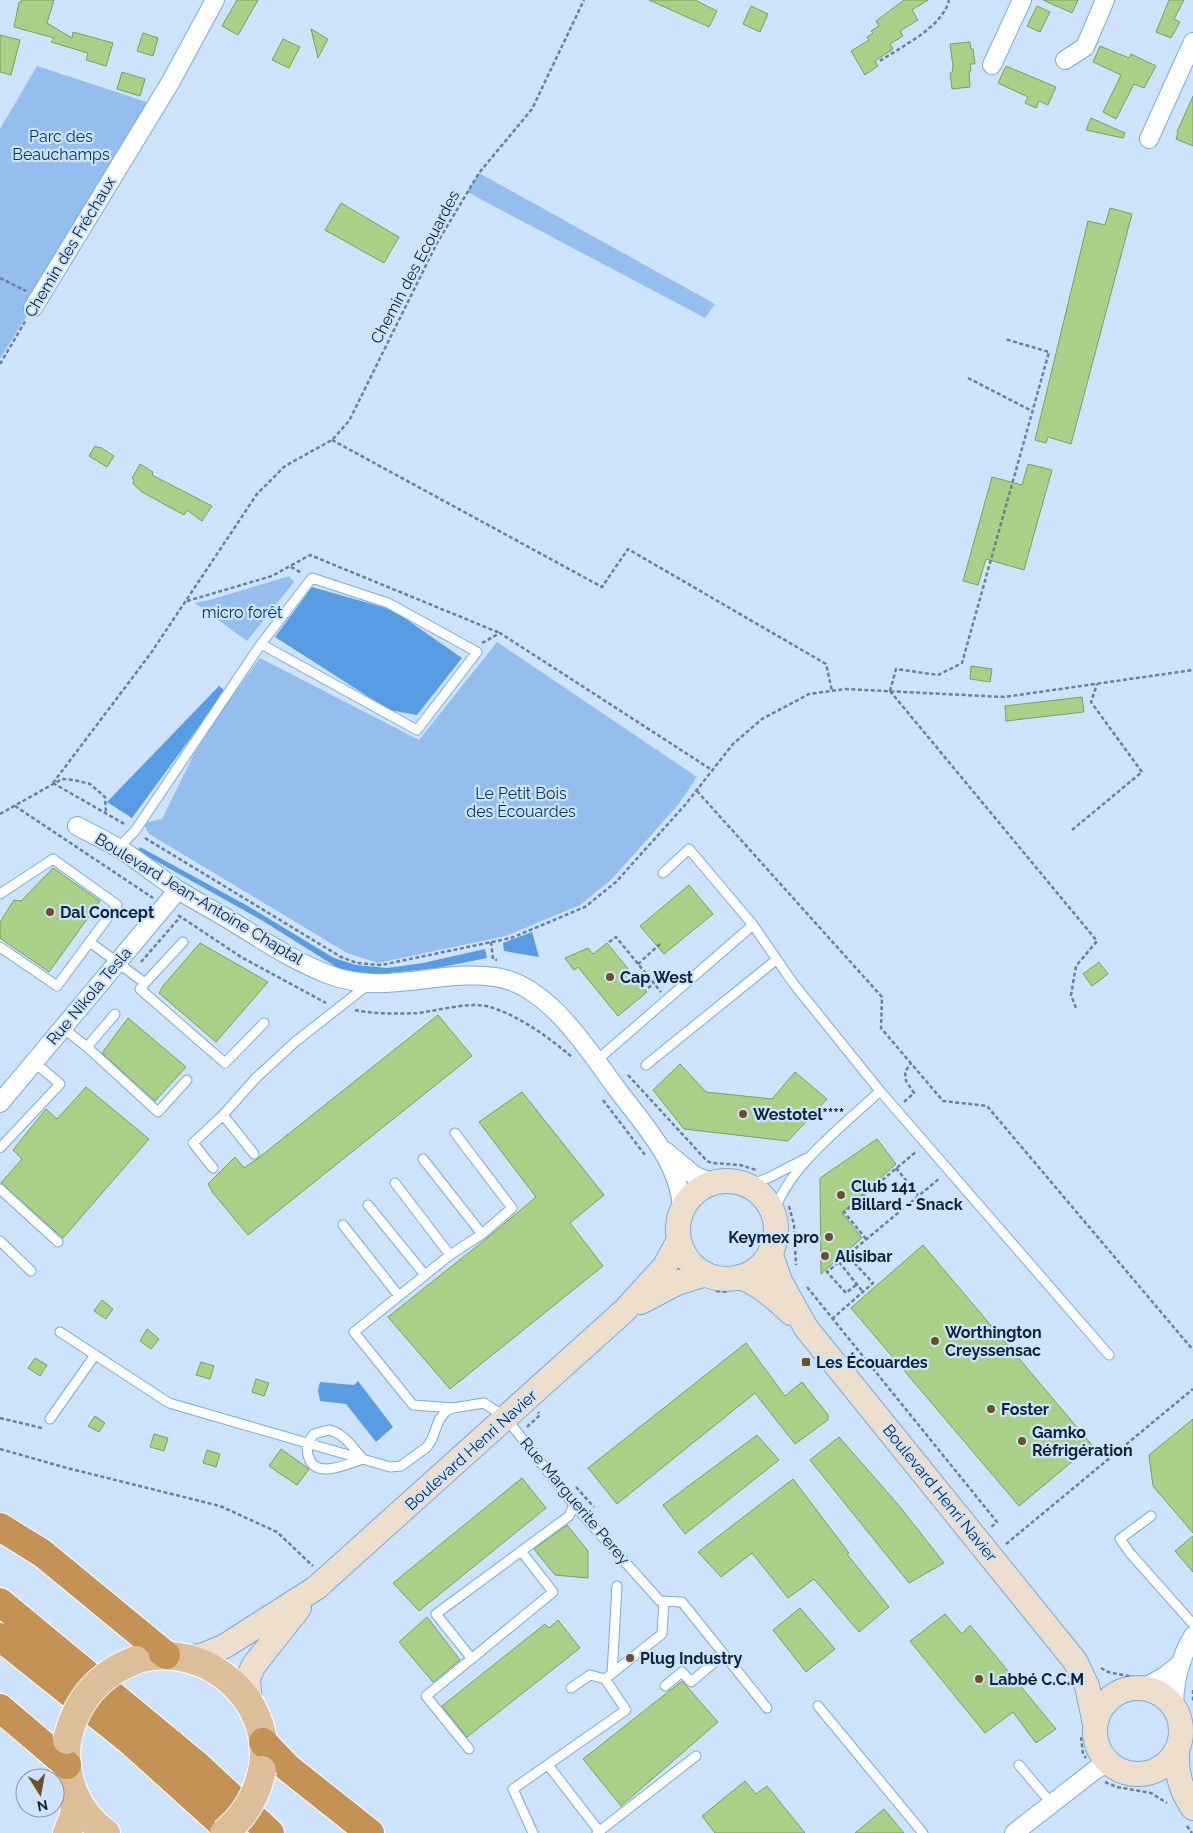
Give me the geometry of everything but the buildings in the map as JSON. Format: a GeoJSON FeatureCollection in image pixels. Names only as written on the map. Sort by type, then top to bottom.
{"type":"FeatureCollection","features":[{"type":"Feature","properties":{"kind":"highway"},"geometry":{"type":"LineString","coordinates":[[0,1527],[42,1553],[176,1657]]}},
{"type":"Feature","properties":{"kind":"highway"},"geometry":{"type":"LineString","coordinates":[[0,1602],[197,1765],[270,1833]]}},
{"type":"Feature","properties":{"kind":"highway"},"geometry":{"type":"LineString","coordinates":[[0,1636],[129,1740],[232,1833]]}},
{"type":"Feature","properties":{"kind":"highway"},"geometry":{"type":"LineString","coordinates":[[0,1708],[67,1752]]}},
{"type":"Feature","properties":{"kind":"highway"},"geometry":{"type":"LineString","coordinates":[[263,1742],[288,1768],[370,1833]]}},
{"type":"Feature","properties":{"kind":"main road"},"geometry":{"type":"LineString","coordinates":[[758,1182],[774,1216],[775,1234],[770,1252],[757,1268],[739,1277],[722,1278],[706,1274],[696,1268],[682,1251],[679,1240],[678,1230],[682,1209],[701,1188],[714,1183],[758,1182]]}},
{"type":"Feature","properties":{"kind":"main road","name":"Boulevard Henri Navier"},"geometry":{"type":"LineString","coordinates":[[176,1657],[204,1655],[225,1646],[322,1583],[516,1423],[527,1399],[624,1312],[665,1266],[679,1240]]}},
{"type":"Feature","properties":{"kind":"main road","name":"Boulevard Henri Navier"},"geometry":{"type":"LineString","coordinates":[[770,1252],[780,1281],[804,1326]]}},
{"type":"Feature","properties":{"kind":"main road","name":"Boulevard Henri Navier"},"geometry":{"type":"LineString","coordinates":[[624,1312],[677,1282],[706,1274]]}},
{"type":"Feature","properties":{"kind":"main road","name":"Boulevard Henri Navier"},"geometry":{"type":"LineString","coordinates":[[739,1277],[766,1292],[804,1326],[984,1548],[1098,1678],[1137,1685]]}},
{"type":"Feature","properties":{"kind":"main road","name":"Boulevard Henri Navier"},"geometry":{"type":"LineString","coordinates":[[250,1704],[248,1684],[254,1665],[322,1583]]}},
{"type":"Feature","properties":{"kind":"main road"},"geometry":{"type":"LineString","coordinates":[[106,1833],[91,1820],[75,1796],[70,1781],[67,1752],[74,1716],[79,1705],[90,1690],[113,1670],[136,1660],[176,1657],[212,1667],[223,1674],[238,1688],[250,1704],[261,1729],[263,1742],[262,1770],[258,1786],[252,1801],[239,1820],[224,1833]]}},
{"type":"Feature","properties":{"kind":"main road","name":"Boulevard Henri Navier"},"geometry":{"type":"LineString","coordinates":[[1084,1662],[1095,1724]]}},
{"type":"Feature","properties":{"kind":"main road"},"geometry":{"type":"LineString","coordinates":[[1137,1685],[1184,1705],[1178,1715],[1181,1732],[1177,1750],[1178,1778],[1184,1794],[1193,1808],[1173,1789],[1154,1777],[1124,1772],[1108,1762],[1098,1747],[1095,1724],[1100,1710],[1110,1698],[1137,1685]]}},
{"type":"Feature","properties":{"kind":"main road"},"geometry":{"type":"LineString","coordinates":[[1144,1774],[1163,1766],[1177,1750]]}},
{"type":"Feature","properties":{"kind":"main road"},"geometry":{"type":"LineString","coordinates":[[67,1833],[74,1815],[75,1796]]}},
{"type":"Feature","properties":{"kind":"street","name":"Chemin des Fréchaux"},"geometry":{"type":"LineString","coordinates":[[36,303],[170,83],[215,0]]}},
{"type":"Feature","properties":{"kind":"street"},"geometry":{"type":"LineString","coordinates":[[992,65],[1022,0]]}},
{"type":"Feature","properties":{"kind":"street"},"geometry":{"type":"LineString","coordinates":[[1065,60],[1085,47],[1105,0]]}},
{"type":"Feature","properties":{"kind":"street"},"geometry":{"type":"LineString","coordinates":[[1149,139],[1193,42]]}},
{"type":"Feature","properties":{"kind":"street","name":"Boulevard Jean-Antoine Chaptal"},"geometry":{"type":"LineString","coordinates":[[77,826],[118,848],[178,890],[293,959],[332,976],[369,984],[415,982],[470,975],[496,977],[512,981],[535,994],[557,1013],[579,1037],[602,1056],[662,1149],[680,1190],[682,1209]]}},
{"type":"Feature","properties":{"kind":"street","name":"Rue Nikola Tesla"},"geometry":{"type":"LineString","coordinates":[[0,1103],[178,890]]}},
{"type":"Feature","properties":{"kind":"street","name":"Boulevard Jean-Antoine Chaptal"},"geometry":{"type":"LineString","coordinates":[[662,1149],[695,1176],[714,1183]]}},
{"type":"Feature","properties":{"kind":"street"},"geometry":{"type":"LineString","coordinates":[[1184,1705],[1174,1696],[1180,1664],[1193,1636]]}},
{"type":"Feature","properties":{"kind":"street"},"geometry":{"type":"LineString","coordinates":[[1137,1685],[1166,1676],[1180,1664]]}},
{"type":"Feature","properties":{"kind":"street"},"geometry":{"type":"LineString","coordinates":[[1014,1833],[1051,1803],[1108,1762]]}},
{"type":"Feature","properties":{"kind":"lane"},"geometry":{"type":"LineString","coordinates":[[118,848],[135,831],[261,644],[312,578],[388,603],[478,652],[417,730],[261,644]]}},
{"type":"Feature","properties":{"kind":"lane"},"geometry":{"type":"LineString","coordinates":[[663,873],[689,848],[753,925],[776,960],[880,1091],[1109,1355]]}},
{"type":"Feature","properties":{"kind":"lane"},"geometry":{"type":"LineString","coordinates":[[0,894],[53,858],[117,905],[91,943],[57,986],[0,947]]}},
{"type":"Feature","properties":{"kind":"lane"},"geometry":{"type":"LineString","coordinates":[[602,1056],[753,925]]}},
{"type":"Feature","properties":{"kind":"lane"},"geometry":{"type":"LineString","coordinates":[[183,942],[140,990],[225,1063],[264,1023]]}},
{"type":"Feature","properties":{"kind":"lane"},"geometry":{"type":"LineString","coordinates":[[91,943],[145,983]]}},
{"type":"Feature","properties":{"kind":"lane"},"geometry":{"type":"LineString","coordinates":[[646,1065],[776,960]]}},
{"type":"Feature","properties":{"kind":"lane"},"geometry":{"type":"LineString","coordinates":[[213,1168],[193,1143],[223,1115],[256,1078],[295,1042],[369,984]]}},
{"type":"Feature","properties":{"kind":"lane"},"geometry":{"type":"LineString","coordinates":[[87,1047],[115,1014]]}},
{"type":"Feature","properties":{"kind":"lane"},"geometry":{"type":"LineString","coordinates":[[63,1028],[87,1047],[158,1112],[187,1080]]}},
{"type":"Feature","properties":{"kind":"lane"},"geometry":{"type":"LineString","coordinates":[[0,1148],[60,1084],[34,1062]]}},
{"type":"Feature","properties":{"kind":"lane"},"geometry":{"type":"LineString","coordinates":[[774,1216],[782,1193],[810,1157],[880,1091]]}},
{"type":"Feature","properties":{"kind":"lane"},"geometry":{"type":"LineString","coordinates":[[223,1115],[254,1154]]}},
{"type":"Feature","properties":{"kind":"lane"},"geometry":{"type":"LineString","coordinates":[[343,1225],[399,1296],[450,1255],[482,1234],[512,1208],[455,1133]]}},
{"type":"Feature","properties":{"kind":"lane"},"geometry":{"type":"LineString","coordinates":[[758,1182],[810,1157]]}},
{"type":"Feature","properties":{"kind":"lane"},"geometry":{"type":"LineString","coordinates":[[424,1159],[482,1234]]}},
{"type":"Feature","properties":{"kind":"lane"},"geometry":{"type":"LineString","coordinates":[[395,1183],[450,1255]]}},
{"type":"Feature","properties":{"kind":"lane"},"geometry":{"type":"LineString","coordinates":[[0,1189],[58,1242]]}},
{"type":"Feature","properties":{"kind":"lane"},"geometry":{"type":"LineString","coordinates":[[368,1205],[425,1275]]}},
{"type":"Feature","properties":{"kind":"lane"},"geometry":{"type":"LineString","coordinates":[[0,1241],[31,1270]]}},
{"type":"Feature","properties":{"kind":"lane","name":"Rue Marguerite Perey"},"geometry":{"type":"LineString","coordinates":[[399,1296],[354,1332],[413,1405],[453,1408],[484,1403],[516,1423],[574,1504],[660,1601],[664,1601]]}},
{"type":"Feature","properties":{"kind":"lane"},"geometry":{"type":"LineString","coordinates":[[60,1332],[169,1404],[390,1467],[401,1466],[427,1447],[439,1420],[446,1411],[453,1408]]}},
{"type":"Feature","properties":{"kind":"lane"},"geometry":{"type":"LineString","coordinates":[[50,1419],[95,1355]]}},
{"type":"Feature","properties":{"kind":"lane"},"geometry":{"type":"LineString","coordinates":[[321,1431],[337,1432],[363,1459],[333,1469],[322,1470],[315,1467],[310,1461],[308,1443],[314,1434],[321,1431]]}},
{"type":"Feature","properties":{"kind":"lane"},"geometry":{"type":"LineString","coordinates":[[472,1659],[436,1614],[569,1516],[574,1504]]}},
{"type":"Feature","properties":{"kind":"lane"},"geometry":{"type":"LineString","coordinates":[[1151,1516],[1120,1539],[1130,1553],[1193,1624]]}},
{"type":"Feature","properties":{"kind":"lane"},"geometry":{"type":"LineString","coordinates":[[469,1749],[426,1696],[553,1592],[521,1551]]}},
{"type":"Feature","properties":{"kind":"lane"},"geometry":{"type":"LineString","coordinates":[[533,1833],[513,1789],[626,1710],[609,1676],[617,1586]]}},
{"type":"Feature","properties":{"kind":"lane"},"geometry":{"type":"LineString","coordinates":[[571,1688],[590,1675],[609,1676],[662,1634],[664,1601],[682,1602],[767,1708]]}},
{"type":"Feature","properties":{"kind":"lane"},"geometry":{"type":"LineString","coordinates":[[665,1686],[682,1672],[691,1682],[724,1654]]}},
{"type":"Feature","properties":{"kind":"lane"},"geometry":{"type":"LineString","coordinates":[[818,1706],[923,1833]]}},
{"type":"Feature","properties":{"kind":"lane"},"geometry":{"type":"LineString","coordinates":[[548,1765],[598,1832],[696,1756]]}},
{"type":"Feature","properties":{"kind":"lane"},"geometry":{"type":"LineString","coordinates":[[1019,1765],[1051,1803]]}},
{"type":"Feature","properties":{"kind":"path","name":"Chemin des Ecouardes"},"geometry":{"type":"LineString","coordinates":[[53,783],[151,653],[257,494],[285,466],[332,440],[349,421],[437,242],[479,173],[532,109],[584,0]]}},
{"type":"Feature","properties":{"kind":"path"},"geometry":{"type":"LineString","coordinates":[[880,61],[936,23],[947,10],[950,0]]}},
{"type":"Feature","properties":{"kind":"path"},"geometry":{"type":"LineString","coordinates":[[0,278],[36,303]]}},
{"type":"Feature","properties":{"kind":"path","name":"Chemin des Fréchaux"},"geometry":{"type":"LineString","coordinates":[[0,364],[36,303]]}},
{"type":"Feature","properties":{"kind":"path"},"geometry":{"type":"LineString","coordinates":[[890,691],[896,669],[938,676],[962,663],[1049,352],[1005,339]]}},
{"type":"Feature","properties":{"kind":"path"},"geometry":{"type":"LineString","coordinates":[[968,378],[1032,411]]}},
{"type":"Feature","properties":{"kind":"path"},"geometry":{"type":"LineString","coordinates":[[332,440],[602,587],[628,549],[826,664],[832,691]]}},
{"type":"Feature","properties":{"kind":"path"},"geometry":{"type":"LineString","coordinates":[[185,602],[272,576],[310,555],[500,633],[712,770]]}},
{"type":"Feature","properties":{"kind":"path"},"geometry":{"type":"LineString","coordinates":[[473,649],[500,633]]}},
{"type":"Feature","properties":{"kind":"path"},"geometry":{"type":"LineString","coordinates":[[53,783],[106,813],[341,957],[357,962],[381,965],[511,938],[585,907],[616,882],[678,813],[733,744],[762,720],[808,694],[845,689],[1004,697],[1193,670]]}},
{"type":"Feature","properties":{"kind":"path"},"geometry":{"type":"LineString","coordinates":[[1072,830],[1142,772],[1091,702],[1097,684]]}},
{"type":"Feature","properties":{"kind":"path"},"geometry":{"type":"LineString","coordinates":[[890,691],[1097,941],[1076,966],[1072,996],[1076,1008]]}},
{"type":"Feature","properties":{"kind":"path"},"geometry":{"type":"LineString","coordinates":[[0,814],[62,779],[90,784],[105,797],[106,813]]}},
{"type":"Feature","properties":{"kind":"path"},"geometry":{"type":"LineString","coordinates":[[697,790],[882,997],[881,1028],[943,1101],[987,1106],[1193,1350]]}},
{"type":"Feature","properties":{"kind":"path"},"geometry":{"type":"LineString","coordinates":[[15,806],[241,957],[322,1002],[366,1012],[416,1013],[460,1006],[488,1006],[521,1020],[572,1056],[576,1063]]}},
{"type":"Feature","properties":{"kind":"path"},"geometry":{"type":"LineString","coordinates":[[609,942],[616,937],[666,999]]}},
{"type":"Feature","properties":{"kind":"path"},"geometry":{"type":"LineString","coordinates":[[491,942],[493,959],[502,962]]}},
{"type":"Feature","properties":{"kind":"path"},"geometry":{"type":"LineString","coordinates":[[638,964],[660,944]]}},
{"type":"Feature","properties":{"kind":"path"},"geometry":{"type":"LineString","coordinates":[[648,988],[654,983]]}},
{"type":"Feature","properties":{"kind":"path"},"geometry":{"type":"LineString","coordinates":[[602,1056],[702,1157],[712,1163],[730,1164],[758,1171],[758,1182]]}},
{"type":"Feature","properties":{"kind":"path"},"geometry":{"type":"LineString","coordinates":[[896,1109],[914,1092],[906,1081],[905,1072],[911,1063]]}},
{"type":"Feature","properties":{"kind":"path"},"geometry":{"type":"LineString","coordinates":[[603,1099],[647,1158]]}},
{"type":"Feature","properties":{"kind":"path"},"geometry":{"type":"LineString","coordinates":[[866,1239],[844,1212],[925,1144]]}},
{"type":"Feature","properties":{"kind":"path"},"geometry":{"type":"LineString","coordinates":[[896,1168],[918,1195]]}},
{"type":"Feature","properties":{"kind":"path"},"geometry":{"type":"LineString","coordinates":[[856,1285],[846,1293],[827,1272],[949,1171]]}},
{"type":"Feature","properties":{"kind":"path"},"geometry":{"type":"LineString","coordinates":[[780,1281],[797,1269],[794,1225],[787,1200],[782,1193]]}},
{"type":"Feature","properties":{"kind":"path"},"geometry":{"type":"LineString","coordinates":[[832,1319],[873,1283],[847,1255]]}},
{"type":"Feature","properties":{"kind":"path"},"geometry":{"type":"LineString","coordinates":[[839,1262],[863,1292]]}},
{"type":"Feature","properties":{"kind":"path"},"geometry":{"type":"LineString","coordinates":[[803,1281],[997,1522],[984,1548]]}},
{"type":"Feature","properties":{"kind":"path"},"geometry":{"type":"LineString","coordinates":[[984,1548],[1193,1389]]}},
{"type":"Feature","properties":{"kind":"path"},"geometry":{"type":"LineString","coordinates":[[516,1423],[540,1414],[527,1399]]}},
{"type":"Feature","properties":{"kind":"path"},"geometry":{"type":"LineString","coordinates":[[0,1418],[44,1428],[47,1427],[50,1419]]}},
{"type":"Feature","properties":{"kind":"path"},"geometry":{"type":"LineString","coordinates":[[0,1449],[67,1468],[220,1506],[277,1532],[322,1583]]}},
{"type":"Feature","properties":{"kind":"path"},"geometry":{"type":"LineString","coordinates":[[576,1486],[595,1509]]}},
{"type":"Feature","properties":{"kind":"path"},"geometry":{"type":"LineString","coordinates":[[1084,1662],[1108,1672],[1128,1677],[1137,1685]]}},
{"type":"Feature","properties":{"kind":"path"},"geometry":{"type":"LineString","coordinates":[[1184,1705],[1193,1690]]}},
{"type":"Feature","properties":{"kind":"green space","name":"Parc des Beauchamps"},"geometry":{"type":"Polygon","coordinates":[[[37,66],[156,105],[0,359],[0,129],[37,66]]]}},
{"type":"Feature","properties":{"kind":"green space"},"geometry":{"type":"Polygon","coordinates":[[[479,173],[715,304],[705,318],[467,192],[479,173]]]}},
{"type":"Feature","properties":{"kind":"green space","name":"micro forêt"},"geometry":{"type":"Polygon","coordinates":[[[289,576],[294,582],[247,641],[195,603],[210,600],[289,576]]]}},
{"type":"Feature","properties":{"kind":"green space","name":"Le Petit Bois des Écouardes"},"geometry":{"type":"Polygon","coordinates":[[[497,642],[697,777],[678,805],[611,880],[580,905],[506,936],[378,963],[347,953],[149,834],[143,823],[162,819],[194,754],[222,710],[260,658],[419,740],[497,642]]]}},
{"type":"Feature","properties":{"kind":"shaded area"},"geometry":{"type":"Polygon","coordinates":[[[312,587],[393,610],[462,658],[417,715],[389,710],[275,637],[312,587]]]}},
{"type":"Feature","properties":{"kind":"shaded area"},"geometry":{"type":"Polygon","coordinates":[[[219,686],[225,691],[132,818],[107,802],[219,686]]]}},
{"type":"Feature","properties":{"kind":"shaded area"},"geometry":{"type":"Polygon","coordinates":[[[140,847],[246,905],[334,958],[356,965],[387,968],[423,963],[485,949],[487,958],[437,968],[370,975],[338,968],[263,921],[138,851],[140,847]]]}},
{"type":"Feature","properties":{"kind":"shaded area"},"geometry":{"type":"Polygon","coordinates":[[[532,932],[539,957],[504,951],[503,943],[532,932]]]}},
{"type":"Feature","properties":{"kind":"shaded area"},"geometry":{"type":"Polygon","coordinates":[[[358,1381],[393,1427],[376,1442],[346,1404],[320,1401],[318,1391],[320,1382],[354,1385],[358,1381]]]}},
{"type":"Feature","properties":{"kind":"place","name":"Dal Concept"},"geometry":{"type":"Point","coordinates":[50,912]}},
{"type":"Feature","properties":{"kind":"place","name":"Cap West"},"geometry":{"type":"Point","coordinates":[610,977]}},
{"type":"Feature","properties":{"kind":"place","name":"Westotel****"},"geometry":{"type":"Point","coordinates":[743,1114]}},
{"type":"Feature","properties":{"kind":"place","name":"Club 141 Billard - Snack"},"geometry":{"type":"Point","coordinates":[841,1195]}},
{"type":"Feature","properties":{"kind":"place","name":"Keymex pro"},"geometry":{"type":"Point","coordinates":[829,1237]}},
{"type":"Feature","properties":{"kind":"place","name":"Alisibar"},"geometry":{"type":"Point","coordinates":[825,1256]}},
{"type":"Feature","properties":{"kind":"place","name":"Worthington Creyssensac"},"geometry":{"type":"Point","coordinates":[935,1341]}},
{"type":"Feature","properties":{"kind":"place","name":"Les Écouardes"},"geometry":{"type":"Point","coordinates":[806,1362]}},
{"type":"Feature","properties":{"kind":"place","name":"Foster"},"geometry":{"type":"Point","coordinates":[991,1409]}},
{"type":"Feature","properties":{"kind":"place","name":"Gamko Réfrigération"},"geometry":{"type":"Point","coordinates":[1022,1441]}},
{"type":"Feature","properties":{"kind":"place","name":"Plug Industry"},"geometry":{"type":"Point","coordinates":[630,1658]}},
{"type":"Feature","properties":{"kind":"place","name":"Labbé C.C.M"},"geometry":{"type":"Point","coordinates":[979,1679]}}]}
